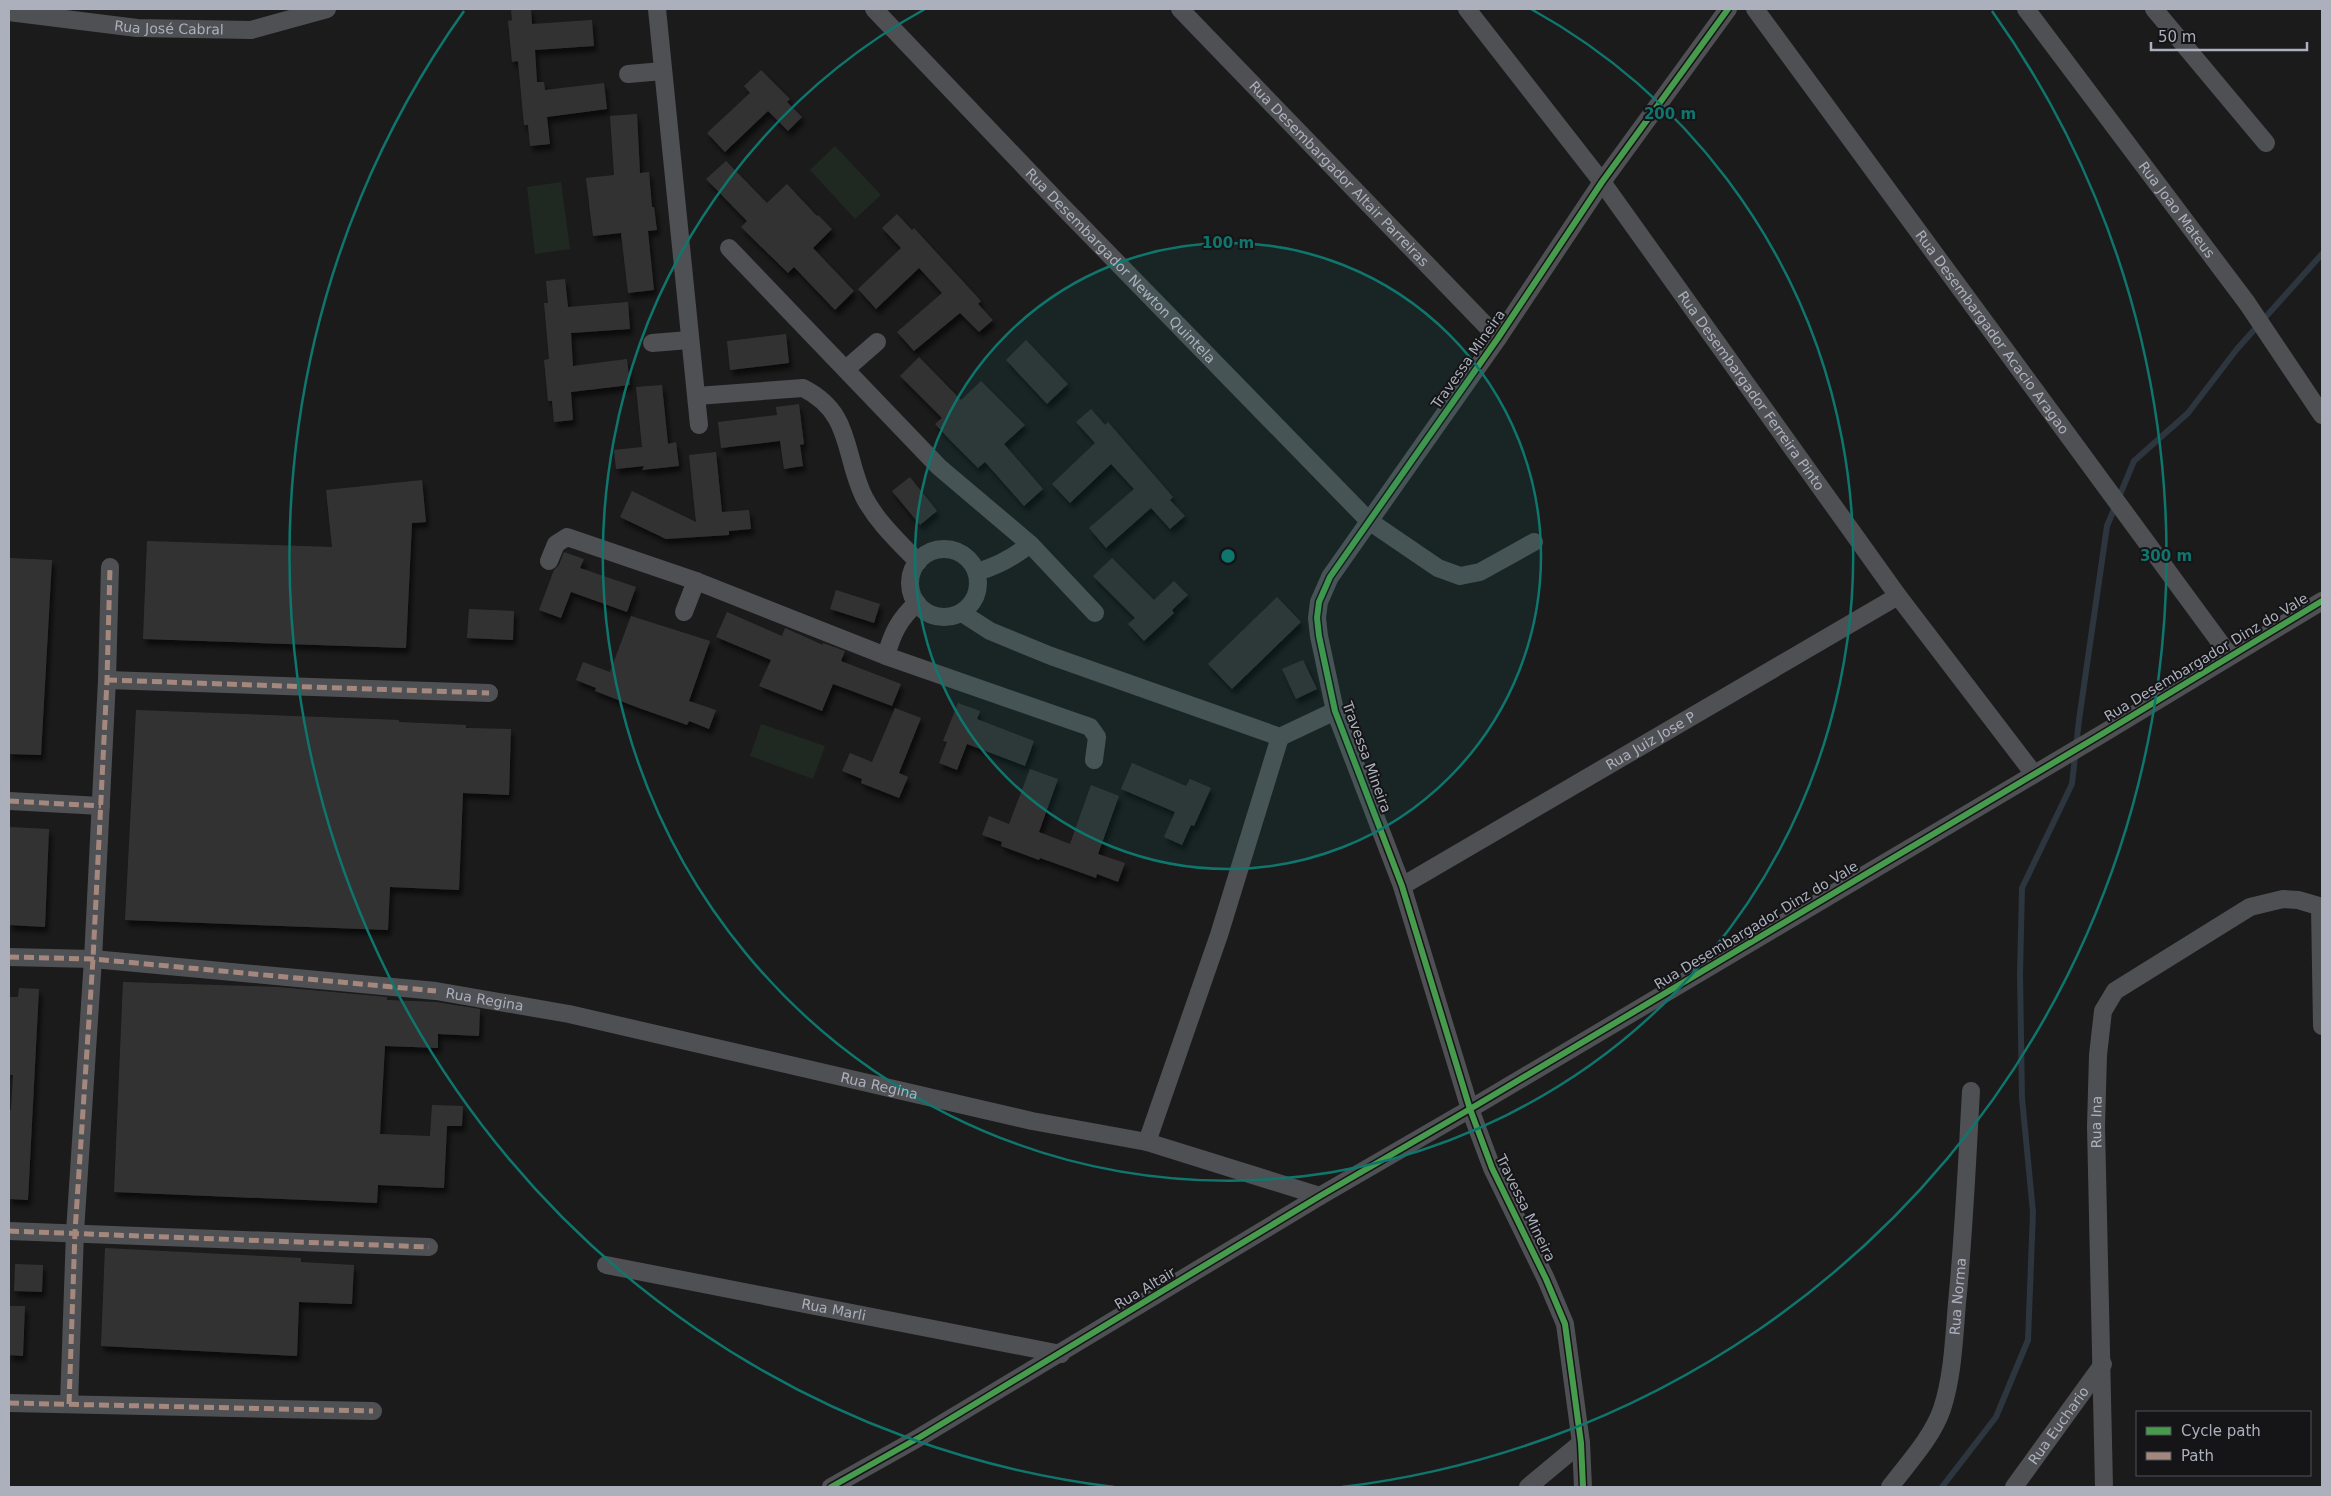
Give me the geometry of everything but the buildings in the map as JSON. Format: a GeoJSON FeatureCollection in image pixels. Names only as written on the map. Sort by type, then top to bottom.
{"type":"FeatureCollection","features":[{"type":"Feature","properties":{"kind":"street","name":"Rua José Cabral"},"geometry":{"type":"LineString","coordinates":[[9,12],[137,28],[251,30],[327,9]]}},
{"type":"Feature","properties":{"kind":"street"},"geometry":{"type":"LineString","coordinates":[[657,9],[699,425]]}},
{"type":"Feature","properties":{"kind":"street","name":"Rua Desembargador Newton Quintela"},"geometry":{"type":"LineString","coordinates":[[874,9],[1059,203],[1369,521],[1438,568],[1460,576],[1480,572],[1534,542]]}},
{"type":"Feature","properties":{"kind":"street","name":"Rua Desembargador Altair Parreiras"},"geometry":{"type":"LineString","coordinates":[[1180,9],[1498,338]]}},
{"type":"Feature","properties":{"kind":"street","name":"Rua Desembargador Ferreira Pinto"},"geometry":{"type":"LineString","coordinates":[[1467,9],[1602,182],[1898,596],[2034,774]]}},
{"type":"Feature","properties":{"kind":"street","name":"Travessa Mineira"},"geometry":{"type":"LineString","coordinates":[[1583,1487],[1581,1443],[1564,1324],[1531,1245],[1503,1194],[1470,1109],[1402,886],[1335,711],[1317,618],[1319,602],[1330,577],[1498,338],[1602,182],[1728,9]]}},
{"type":"Feature","properties":{"kind":"street","name":"Rua Desembargador Acacio Aragao"},"geometry":{"type":"LineString","coordinates":[[1755,9],[2097,475],[2130,517],[2230,656]]}},
{"type":"Feature","properties":{"kind":"street","name":"Rua Joao Mateus"},"geometry":{"type":"LineString","coordinates":[[2026,9],[2247,303],[2322,415]]}},
{"type":"Feature","properties":{"kind":"street"},"geometry":{"type":"LineString","coordinates":[[2154,9],[2266,143]]}},
{"type":"Feature","properties":{"kind":"street"},"geometry":{"type":"LineString","coordinates":[[628,74],[663,71]]}},
{"type":"Feature","properties":{"kind":"street"},"geometry":{"type":"LineString","coordinates":[[729,248],[939,467],[1030,544],[1095,613]]}},
{"type":"Feature","properties":{"kind":"street"},"geometry":{"type":"LineString","coordinates":[[652,343],[689,340]]}},
{"type":"Feature","properties":{"kind":"street"},"geometry":{"type":"LineString","coordinates":[[846,369],[877,342]]}},
{"type":"Feature","properties":{"kind":"street"},"geometry":{"type":"LineString","coordinates":[[697,396],[803,388],[816,395],[829,407],[845,433],[855,474],[873,511],[888,531],[918,562]]}},
{"type":"Feature","properties":{"kind":"street"},"geometry":{"type":"LineString","coordinates":[[549,561],[556,544],[567,537],[696,581],[886,656],[1090,727],[1097,737],[1094,760]]}},
{"type":"Feature","properties":{"kind":"street"},"geometry":{"type":"LineString","coordinates":[[977,572],[995,567],[1030,544]]}},
{"type":"Feature","properties":{"kind":"street"},"geometry":{"type":"LineString","coordinates":[[935,550],[955,551],[964,556],[977,572],[977,592],[974,600],[962,613],[945,618],[928,613],[917,604],[911,591],[910,581],[918,562],[935,550]]}},
{"type":"Feature","properties":{"kind":"street"},"geometry":{"type":"LineString","coordinates":[[69,1404],[75,1232],[101,806],[110,567]]}},
{"type":"Feature","properties":{"kind":"street"},"geometry":{"type":"LineString","coordinates":[[684,612],[696,581]]}},
{"type":"Feature","properties":{"kind":"street","name":"Rua Juiz Jose P"},"geometry":{"type":"LineString","coordinates":[[1402,886],[1898,596]]}},
{"type":"Feature","properties":{"kind":"street","name":"Rua Desembargador Dinz do Vale"},"geometry":{"type":"LineString","coordinates":[[1470,1109],[2054,763],[2322,601]]}},
{"type":"Feature","properties":{"kind":"street"},"geometry":{"type":"LineString","coordinates":[[886,656],[892,635],[899,621],[917,604]]}},
{"type":"Feature","properties":{"kind":"street"},"geometry":{"type":"LineString","coordinates":[[962,613],[990,631],[1051,656],[1280,737],[1335,711]]}},
{"type":"Feature","properties":{"kind":"street"},"geometry":{"type":"LineString","coordinates":[[107,680],[490,693]]}},
{"type":"Feature","properties":{"kind":"street"},"geometry":{"type":"LineString","coordinates":[[1147,1142],[1219,934],[1280,737]]}},
{"type":"Feature","properties":{"kind":"street"},"geometry":{"type":"LineString","coordinates":[[9,801],[101,806]]}},
{"type":"Feature","properties":{"kind":"street","name":"Rua Ina"},"geometry":{"type":"LineString","coordinates":[[2104,1487],[2097,1106],[2100,1026],[2108,1000],[2115,991],[2250,907],[2283,899],[2298,900],[2321,907]]}},
{"type":"Feature","properties":{"kind":"street"},"geometry":{"type":"LineString","coordinates":[[2321,907],[2322,1026]]}},
{"type":"Feature","properties":{"kind":"street","name":"Rua Regina"},"geometry":{"type":"LineString","coordinates":[[9,957],[93,959],[436,991],[569,1014],[1032,1121],[1147,1142],[1320,1196]]}},
{"type":"Feature","properties":{"kind":"street","name":"Rua Norma"},"geometry":{"type":"LineString","coordinates":[[1890,1487],[1933,1429],[1942,1408],[1947,1389],[1952,1360],[1962,1250],[1971,1091]]}},
{"type":"Feature","properties":{"kind":"street","name":"Rua Altair"},"geometry":{"type":"LineString","coordinates":[[832,1487],[1061,1354],[1320,1196],[1470,1109]]}},
{"type":"Feature","properties":{"kind":"street"},"geometry":{"type":"LineString","coordinates":[[9,1231],[75,1232],[429,1247]]}},
{"type":"Feature","properties":{"kind":"street","name":"Rua Marli"},"geometry":{"type":"LineString","coordinates":[[606,1265],[1061,1354]]}},
{"type":"Feature","properties":{"kind":"street","name":"Rua Euchario"},"geometry":{"type":"LineString","coordinates":[[2014,1487],[2103,1364]]}},
{"type":"Feature","properties":{"kind":"street"},"geometry":{"type":"LineString","coordinates":[[9,1403],[373,1411]]}},
{"type":"Feature","properties":{"kind":"street"},"geometry":{"type":"LineString","coordinates":[[1528,1487],[1581,1443]]}},
{"type":"Feature","properties":{"kind":"shaded area"},"geometry":{"type":"Polygon","coordinates":[[[835,146],[881,195],[855,219],[810,170],[835,146]]]}},
{"type":"Feature","properties":{"kind":"shaded area"},"geometry":{"type":"Polygon","coordinates":[[[561,182],[570,249],[535,254],[527,187],[561,182]]]}},
{"type":"Feature","properties":{"kind":"shaded area"},"geometry":{"type":"Polygon","coordinates":[[[761,724],[825,746],[813,779],[750,756],[761,724]]]}},
{"type":"Feature","properties":{"kind":"waterway"},"geometry":{"type":"LineString","coordinates":[[1942,1487],[1996,1417],[2028,1340],[2033,1212],[2022,1098],[2020,974],[2022,888],[2072,784],[2079,720],[2107,526],[2134,461],[2188,413],[2237,349],[2322,254]]}},
{"type":"Feature","properties":{"kind":"marked path"},"geometry":{"type":"LineString","coordinates":[[69,1404],[75,1232],[93,959],[107,680],[110,567]]}},
{"type":"Feature","properties":{"kind":"marked path"},"geometry":{"type":"LineString","coordinates":[[107,680],[489,693]]}},
{"type":"Feature","properties":{"kind":"marked path"},"geometry":{"type":"LineString","coordinates":[[9,801],[101,806]]}},
{"type":"Feature","properties":{"kind":"marked path"},"geometry":{"type":"LineString","coordinates":[[9,957],[93,959],[436,991]]}},
{"type":"Feature","properties":{"kind":"marked path"},"geometry":{"type":"LineString","coordinates":[[9,1231],[429,1247]]}},
{"type":"Feature","properties":{"kind":"marked path"},"geometry":{"type":"LineString","coordinates":[[9,1403],[373,1411]]}},
{"type":"Feature","properties":{"kind":"cycle path"},"geometry":{"type":"LineString","coordinates":[[1583,1487],[1581,1443],[1565,1324],[1546,1279],[1492,1168],[1470,1109],[1402,886],[1335,711],[1317,618],[1319,602],[1330,577],[1498,338],[1602,182],[1728,9]]}},
{"type":"Feature","properties":{"kind":"cycle path"},"geometry":{"type":"LineString","coordinates":[[831,1487],[920,1437],[1320,1196],[2102,734],[2322,601]]}}]}
